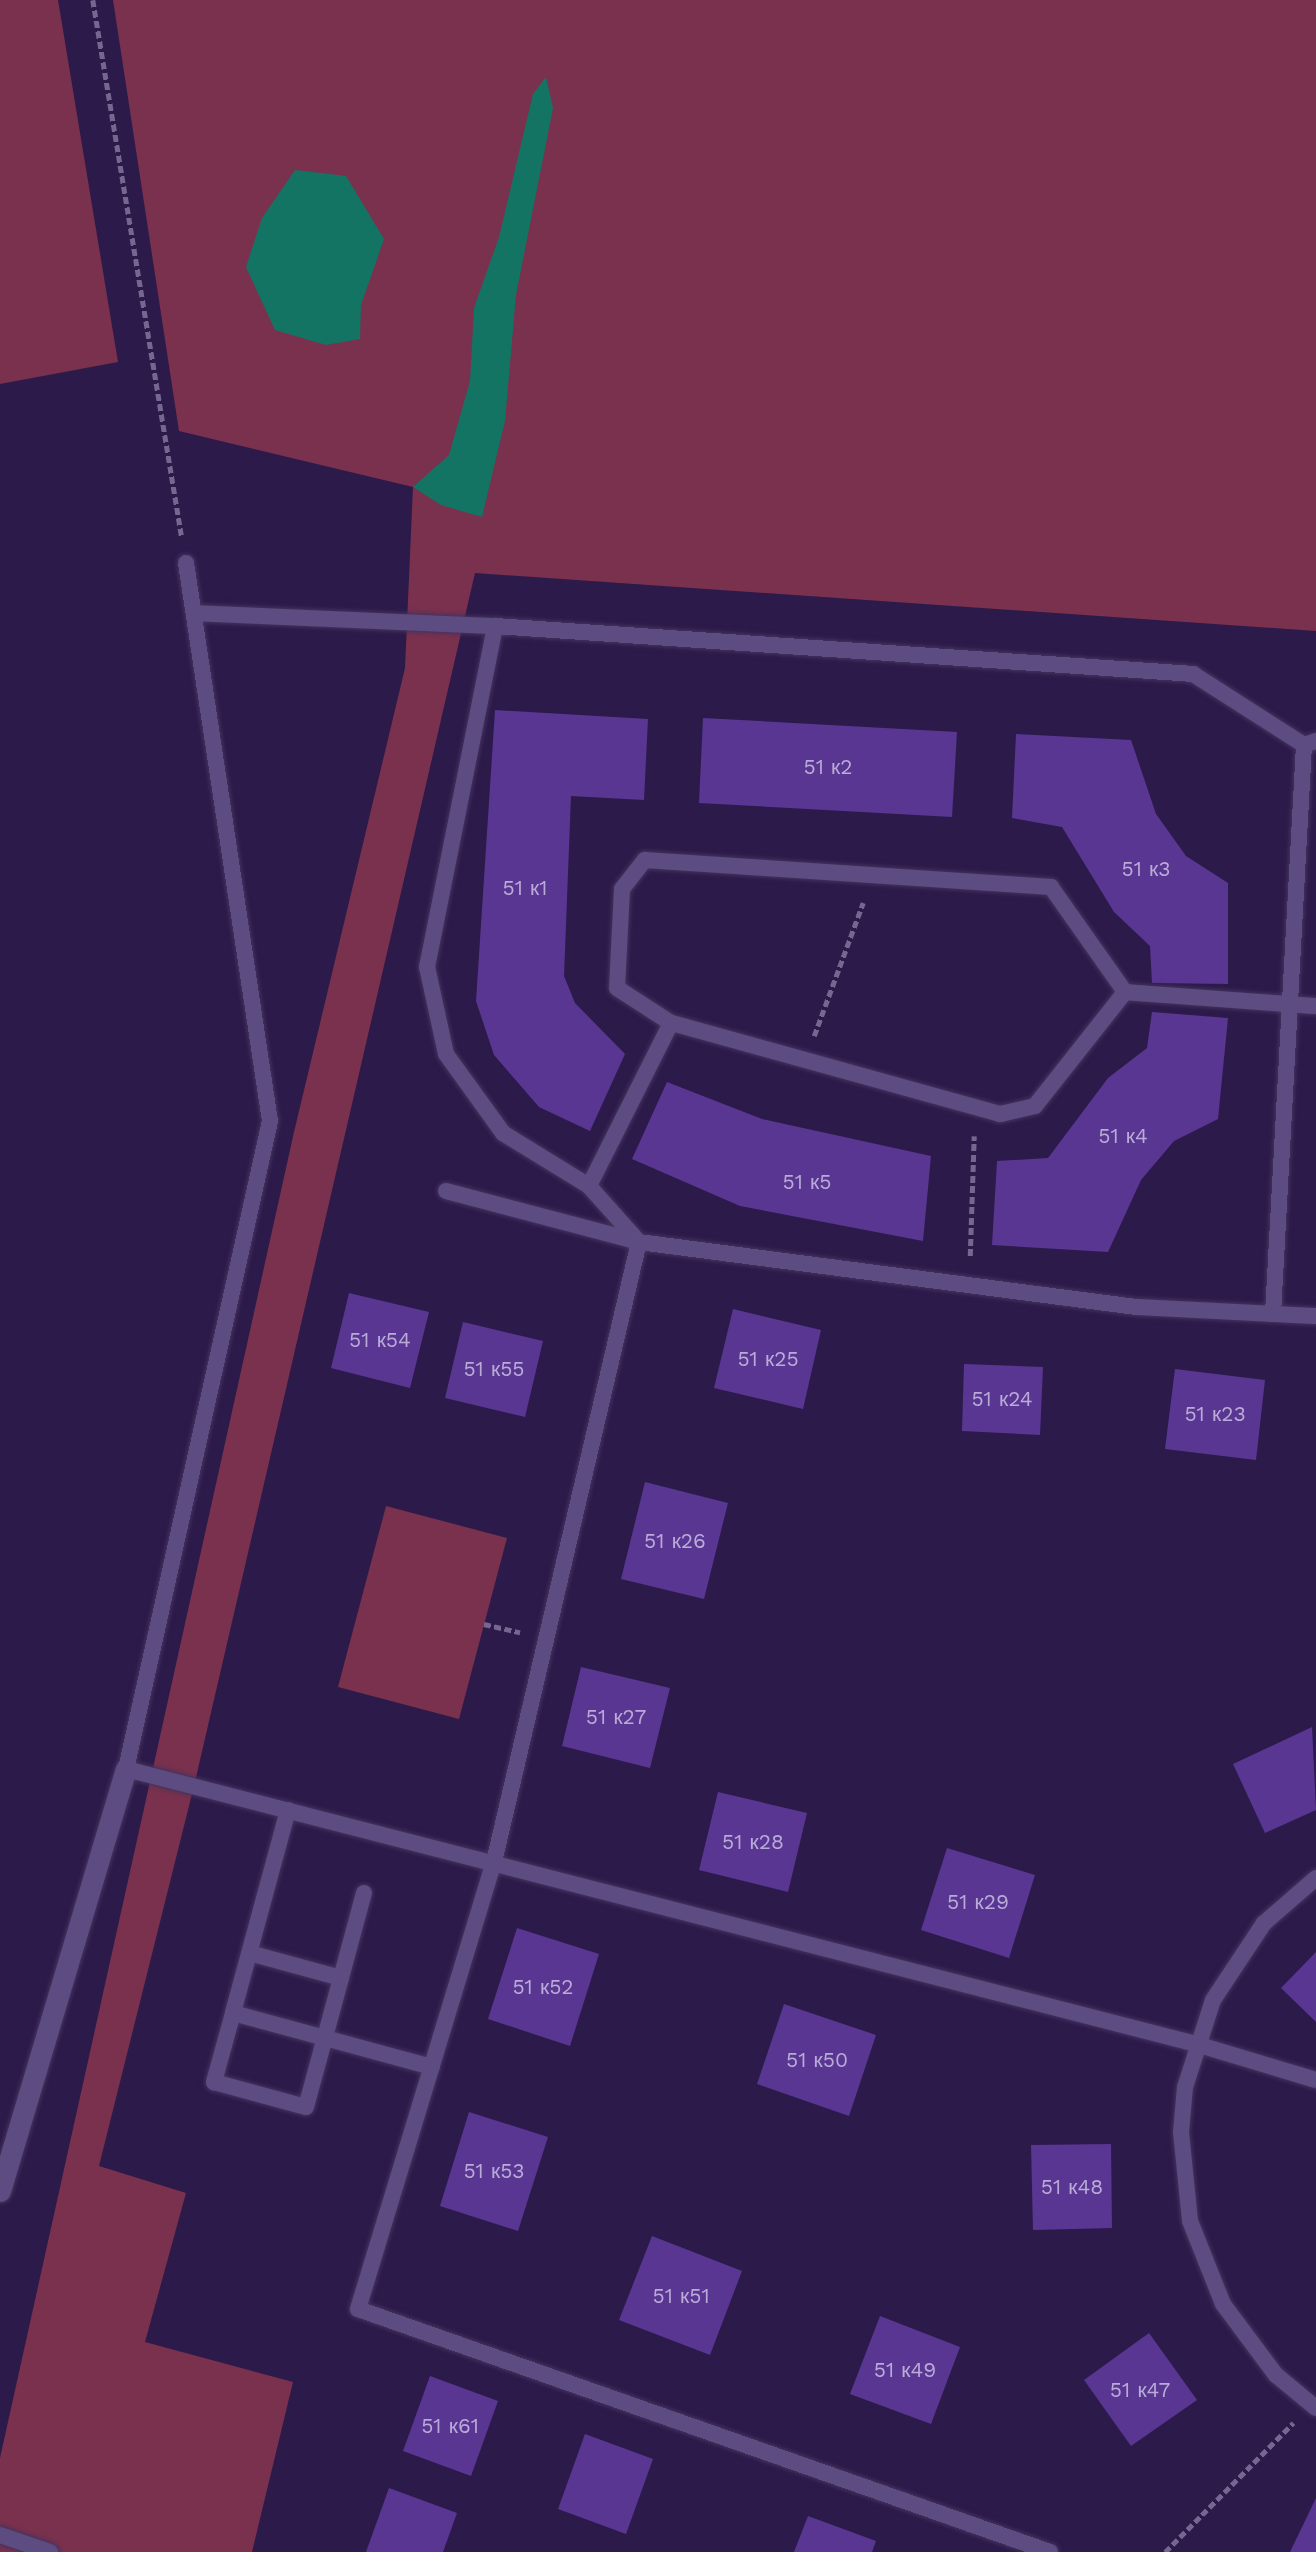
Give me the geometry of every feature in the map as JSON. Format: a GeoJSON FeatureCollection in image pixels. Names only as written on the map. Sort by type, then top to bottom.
{"type":"FeatureCollection","features":[{"type":"Feature","properties":{"kind":"street"},"geometry":{"type":"LineString","coordinates":[[0,2191],[126,1769]]}},
{"type":"Feature","properties":{"kind":"lane"},"geometry":{"type":"LineString","coordinates":[[186,563],[270,1121],[126,1769],[1196,2044],[1316,2080]]}},
{"type":"Feature","properties":{"kind":"lane"},"geometry":{"type":"LineString","coordinates":[[194,613],[495,626],[1193,674],[1310,743],[1290,1004],[1273,1314]]}},
{"type":"Feature","properties":{"kind":"lane"},"geometry":{"type":"LineString","coordinates":[[495,626],[427,967],[446,1054],[503,1133],[589,1186],[639,1242]]}},
{"type":"Feature","properties":{"kind":"lane"},"geometry":{"type":"LineString","coordinates":[[645,860],[1051,887],[1125,992],[1035,1106],[1000,1114],[671,1023],[617,988],[622,889],[645,860]]}},
{"type":"Feature","properties":{"kind":"lane"},"geometry":{"type":"LineString","coordinates":[[1125,992],[1316,1006]]}},
{"type":"Feature","properties":{"kind":"lane"},"geometry":{"type":"LineString","coordinates":[[589,1186],[671,1023]]}},
{"type":"Feature","properties":{"kind":"lane"},"geometry":{"type":"LineString","coordinates":[[446,1191],[639,1242],[1136,1307],[1316,1316]]}},
{"type":"Feature","properties":{"kind":"lane"},"geometry":{"type":"LineString","coordinates":[[639,1242],[494,1862],[358,2309],[1050,2552]]}},
{"type":"Feature","properties":{"kind":"lane"},"geometry":{"type":"LineString","coordinates":[[288,1810],[214,2082],[306,2107],[364,1893]]}},
{"type":"Feature","properties":{"kind":"lane"},"geometry":{"type":"LineString","coordinates":[[1313,2406],[1247,2342],[1223,2304],[1193,2231],[1182,2176],[1181,2132],[1196,2044],[1236,1960],[1264,1923],[1316,1878]]}},
{"type":"Feature","properties":{"kind":"lane"},"geometry":{"type":"LineString","coordinates":[[249,1953],[341,1978]]}},
{"type":"Feature","properties":{"kind":"lane"},"geometry":{"type":"LineString","coordinates":[[233,2013],[432,2067]]}},
{"type":"Feature","properties":{"kind":"lane"},"geometry":{"type":"LineString","coordinates":[[0,2535],[50,2552]]}},
{"type":"Feature","properties":{"kind":"path"},"geometry":{"type":"LineString","coordinates":[[93,0],[186,563]]}},
{"type":"Feature","properties":{"kind":"path"},"geometry":{"type":"LineString","coordinates":[[805,1059],[874,875]]}},
{"type":"Feature","properties":{"kind":"path"},"geometry":{"type":"LineString","coordinates":[[969,1285],[975,1107]]}},
{"type":"Feature","properties":{"kind":"path"},"geometry":{"type":"LineString","coordinates":[[484,1623],[545,1638]]}},
{"type":"Feature","properties":{"kind":"path"},"geometry":{"type":"LineString","coordinates":[[1165,2552],[1313,2406]]}},
{"type":"Feature","properties":{"kind":"shaded area"},"geometry":{"type":"Polygon","coordinates":[[[0,0],[58,0],[118,362],[0,384],[0,0]]]}},
{"type":"Feature","properties":{"kind":"shaded area"},"geometry":{"type":"Polygon","coordinates":[[[113,0],[1316,0],[1316,631],[475,573],[194,1786],[99,2166],[186,2193],[145,2342],[293,2382],[252,2552],[0,2552],[0,2458],[294,1132],[405,668],[413,487],[179,431],[113,0]]]}},
{"type":"Feature","properties":{"kind":"shaded area"},"geometry":{"type":"Polygon","coordinates":[[[546,77],[553,108],[516,295],[505,421],[482,517],[441,505],[413,487],[449,455],[470,381],[474,308],[499,237],[533,94],[546,77]]]}},
{"type":"Feature","properties":{"kind":"shaded area"},"geometry":{"type":"Polygon","coordinates":[[[295,170],[346,176],[384,239],[361,305],[360,339],[326,345],[275,330],[246,267],[262,218],[295,170]]]}},
{"type":"Feature","properties":{"kind":"shaded area"},"geometry":{"type":"Polygon","coordinates":[[[386,1506],[507,1538],[459,1719],[338,1687],[386,1506]]]}},
{"type":"Feature","properties":{"kind":"building"},"geometry":{"type":"Polygon","coordinates":[[[495,710],[648,719],[644,800],[571,796],[564,976],[575,1003],[625,1054],[590,1131],[539,1107],[494,1055],[476,1001],[495,710]]]}},
{"type":"Feature","properties":{"kind":"building"},"geometry":{"type":"Polygon","coordinates":[[[703,718],[957,732],[952,817],[699,803],[703,718]]]}},
{"type":"Feature","properties":{"kind":"building"},"geometry":{"type":"Polygon","coordinates":[[[1016,734],[1131,740],[1156,814],[1186,856],[1228,883],[1228,984],[1152,983],[1150,946],[1114,912],[1062,827],[1012,818],[1016,734]]]}},
{"type":"Feature","properties":{"kind":"building"},"geometry":{"type":"Polygon","coordinates":[[[1152,1012],[1228,1018],[1218,1119],[1174,1141],[1141,1180],[1108,1252],[992,1245],[997,1161],[1048,1158],[1108,1078],[1147,1048],[1152,1012]]]}},
{"type":"Feature","properties":{"kind":"building"},"geometry":{"type":"Polygon","coordinates":[[[667,1082],[762,1119],[931,1156],[923,1241],[740,1206],[632,1159],[667,1082]]]}},
{"type":"Feature","properties":{"kind":"building"},"geometry":{"type":"Polygon","coordinates":[[[349,1293],[429,1312],[410,1388],[331,1368],[349,1293]]]}},
{"type":"Feature","properties":{"kind":"building"},"geometry":{"type":"Polygon","coordinates":[[[733,1309],[821,1330],[803,1409],[714,1388],[733,1309]]]}},
{"type":"Feature","properties":{"kind":"building"},"geometry":{"type":"Polygon","coordinates":[[[463,1322],[543,1341],[525,1417],[445,1398],[463,1322]]]}},
{"type":"Feature","properties":{"kind":"building"},"geometry":{"type":"Polygon","coordinates":[[[964,1364],[1043,1367],[1040,1435],[962,1431],[964,1364]]]}},
{"type":"Feature","properties":{"kind":"building"},"geometry":{"type":"Polygon","coordinates":[[[1175,1369],[1265,1380],[1256,1460],[1165,1449],[1175,1369]]]}},
{"type":"Feature","properties":{"kind":"building"},"geometry":{"type":"Polygon","coordinates":[[[645,1482],[728,1503],[704,1599],[621,1579],[645,1482]]]}},
{"type":"Feature","properties":{"kind":"building"},"geometry":{"type":"Polygon","coordinates":[[[581,1667],[670,1688],[650,1768],[562,1746],[581,1667]]]}},
{"type":"Feature","properties":{"kind":"building"},"geometry":{"type":"Polygon","coordinates":[[[1312,1727],[1316,1810],[1265,1833],[1233,1764],[1312,1727]]]}},
{"type":"Feature","properties":{"kind":"building"},"geometry":{"type":"Polygon","coordinates":[[[718,1792],[807,1813],[788,1892],[699,1870],[718,1792]]]}},
{"type":"Feature","properties":{"kind":"building"},"geometry":{"type":"Polygon","coordinates":[[[947,1848],[1035,1875],[1009,1958],[921,1930],[947,1848]]]}},
{"type":"Feature","properties":{"kind":"building"},"geometry":{"type":"Polygon","coordinates":[[[517,1928],[599,1954],[570,2046],[488,2019],[517,1928]]]}},
{"type":"Feature","properties":{"kind":"building"},"geometry":{"type":"Polygon","coordinates":[[[1316,1952],[1316,2022],[1281,1988],[1316,1952]]]}},
{"type":"Feature","properties":{"kind":"building"},"geometry":{"type":"Polygon","coordinates":[[[784,2004],[876,2035],[849,2116],[757,2084],[784,2004]]]}},
{"type":"Feature","properties":{"kind":"building"},"geometry":{"type":"Polygon","coordinates":[[[469,2112],[548,2137],[518,2231],[440,2206],[469,2112]]]}},
{"type":"Feature","properties":{"kind":"building"},"geometry":{"type":"Polygon","coordinates":[[[1111,2144],[1112,2228],[1033,2230],[1031,2145],[1111,2144]]]}},
{"type":"Feature","properties":{"kind":"building"},"geometry":{"type":"Polygon","coordinates":[[[652,2236],[742,2271],[710,2355],[619,2320],[652,2236]]]}},
{"type":"Feature","properties":{"kind":"building"},"geometry":{"type":"Polygon","coordinates":[[[880,2316],[960,2347],[931,2424],[850,2394],[880,2316]]]}},
{"type":"Feature","properties":{"kind":"building"},"geometry":{"type":"Polygon","coordinates":[[[1149,2333],[1197,2400],[1131,2446],[1084,2380],[1149,2333]]]}},
{"type":"Feature","properties":{"kind":"building"},"geometry":{"type":"Polygon","coordinates":[[[430,2376],[498,2401],[471,2476],[403,2451],[430,2376]]]}},
{"type":"Feature","properties":{"kind":"building"},"geometry":{"type":"Polygon","coordinates":[[[585,2434],[653,2459],[626,2534],[558,2509],[585,2434]]]}},
{"type":"Feature","properties":{"kind":"building"},"geometry":{"type":"Polygon","coordinates":[[[389,2488],[457,2513],[443,2552],[366,2552],[389,2488]]]}},
{"type":"Feature","properties":{"kind":"building"},"geometry":{"type":"Polygon","coordinates":[[[1316,2498],[1316,2552],[1290,2552],[1316,2498]]]}},
{"type":"Feature","properties":{"kind":"building"},"geometry":{"type":"Polygon","coordinates":[[[808,2516],[876,2541],[872,2552],[794,2552],[808,2516]]]}}]}
